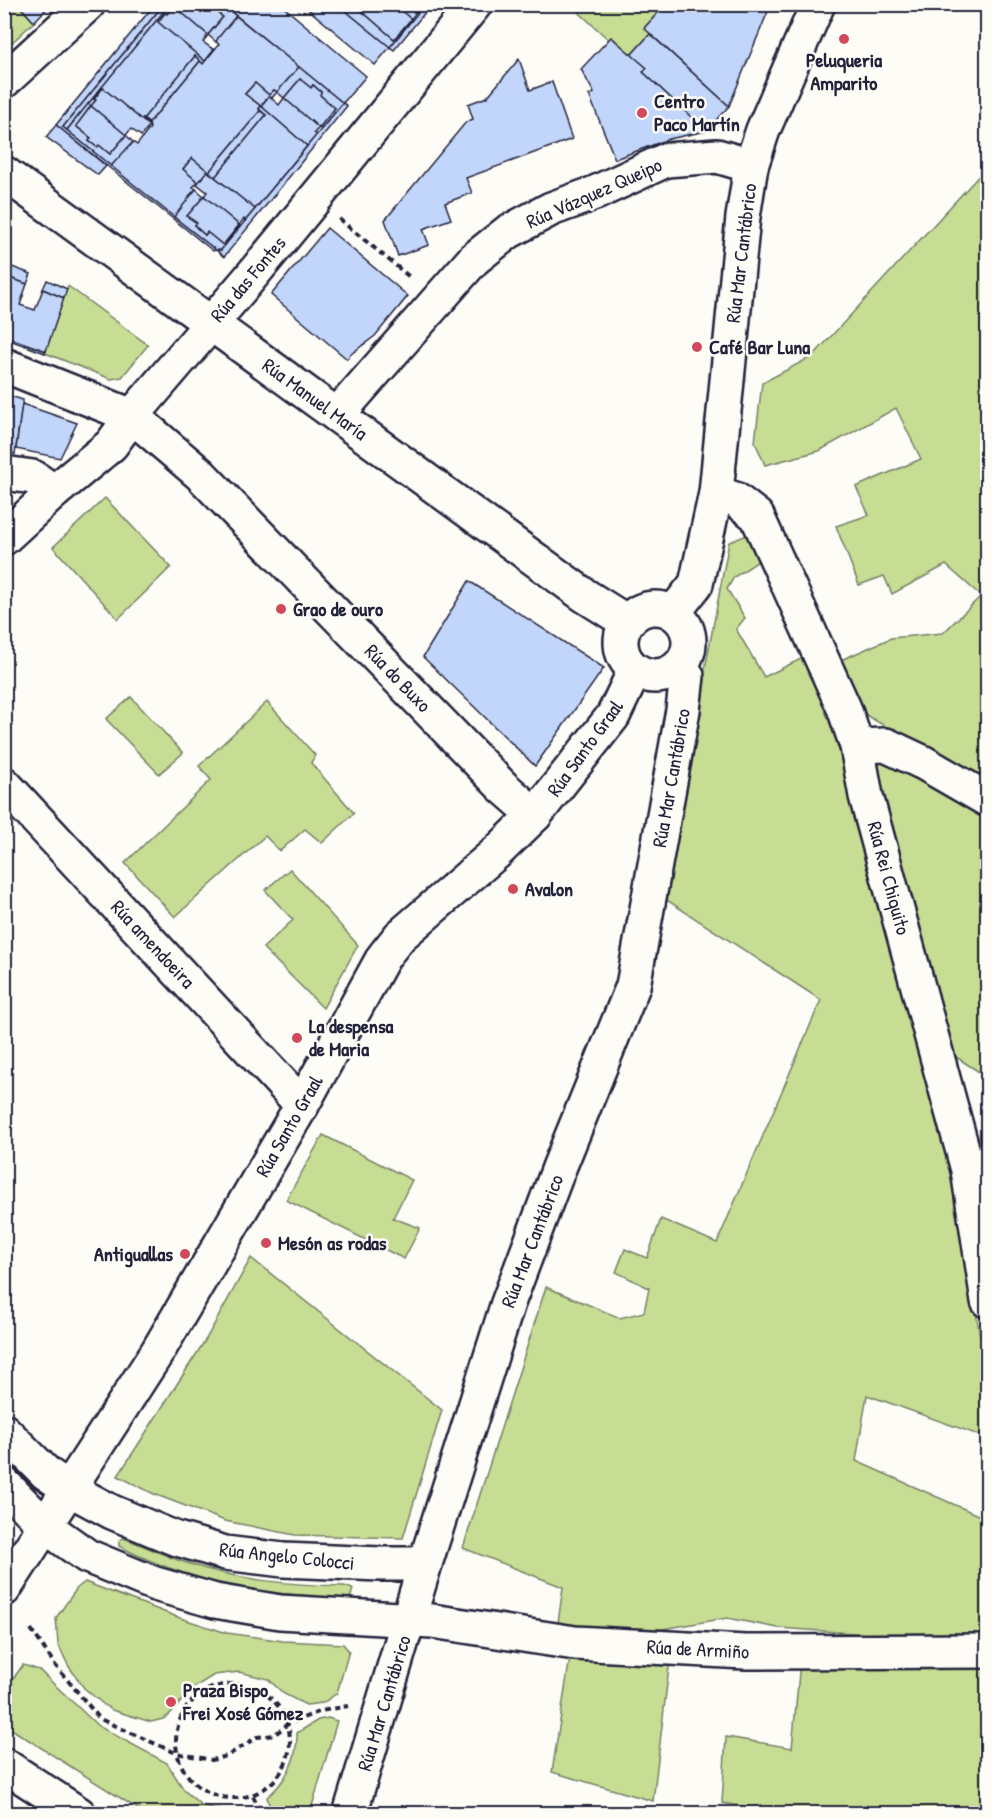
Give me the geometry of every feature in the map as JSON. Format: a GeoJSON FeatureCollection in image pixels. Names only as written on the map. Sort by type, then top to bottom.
{"type":"FeatureCollection","features":[{"type":"Feature","properties":{"kind":"street"},"geometry":{"type":"LineString","coordinates":[[4,81],[87,4]]}},
{"type":"Feature","properties":{"kind":"street","name":"Rúa das Fontes"},"geometry":{"type":"LineString","coordinates":[[4,538],[54,492],[111,446],[132,416],[211,324],[475,4]]}},
{"type":"Feature","properties":{"kind":"street","name":"Rúa Mar Cantábrico"},"geometry":{"type":"LineString","coordinates":[[350,1814],[425,1564],[508,1303],[559,1168],[633,986],[649,907],[687,676],[681,665],[689,652],[690,637],[685,623],[674,612],[696,584],[716,494],[743,217],[751,166],[763,130],[818,4]]}},
{"type":"Feature","properties":{"kind":"street","name":"Rúa Vázquez Queipo"},"geometry":{"type":"LineString","coordinates":[[337,415],[474,259],[508,232],[551,209],[595,193],[666,160],[717,156],[751,166]]}},
{"type":"Feature","properties":{"kind":"street","name":"Rúa Manuel María"},"geometry":{"type":"LineString","coordinates":[[4,173],[584,595],[627,621]]}},
{"type":"Feature","properties":{"kind":"street","name":"Rúa do Buxo"},"geometry":{"type":"LineString","coordinates":[[4,365],[132,416],[200,474],[503,787],[535,815]]}},
{"type":"Feature","properties":{"kind":"street"},"geometry":{"type":"LineString","coordinates":[[4,473],[33,477],[54,492]]}},
{"type":"Feature","properties":{"kind":"street","name":"Rúa Rei Chiquito"},"geometry":{"type":"LineString","coordinates":[[716,494],[735,499],[757,516],[844,708],[857,746],[866,796],[968,1170],[987,1301]]}},
{"type":"Feature","properties":{"kind":"street"},"geometry":{"type":"LineString","coordinates":[[674,612],[662,607],[649,607],[636,613],[627,621],[622,631],[622,653],[635,670],[647,675],[659,676],[671,673],[681,665]]}},
{"type":"Feature","properties":{"kind":"street","name":"Rúa Santo Graal"},"geometry":{"type":"LineString","coordinates":[[4,1589],[158,1351],[302,1105],[384,956],[400,936],[496,853],[535,815],[613,716],[635,670]]}},
{"type":"Feature","properties":{"kind":"street"},"geometry":{"type":"LineString","coordinates":[[857,746],[886,746],[924,763],[987,801]]}},
{"type":"Feature","properties":{"kind":"street","name":"Rúa amendoeira"},"geometry":{"type":"LineString","coordinates":[[4,784],[302,1105]]}},
{"type":"Feature","properties":{"kind":"street","name":"Rúa Angelo Colocci"},"geometry":{"type":"LineString","coordinates":[[4,1431],[46,1473],[69,1489],[112,1512],[174,1538],[225,1552],[283,1560],[425,1564]]}},
{"type":"Feature","properties":{"kind":"street"},"geometry":{"type":"LineString","coordinates":[[4,1484],[45,1526],[87,1556],[155,1584],[215,1601],[280,1612],[410,1619]]}},
{"type":"Feature","properties":{"kind":"street","name":"Rúa de Armiño"},"geometry":{"type":"LineString","coordinates":[[410,1619],[575,1642],[745,1652],[987,1651]]}},
{"type":"Feature","properties":{"kind":"street"},"geometry":{"type":"LineString","coordinates":[[4,1765],[79,1814]]}},
{"type":"Feature","properties":{"kind":"path"},"geometry":{"type":"LineString","coordinates":[[332,213],[418,284]]}},
{"type":"Feature","properties":{"kind":"path"},"geometry":{"type":"LineString","coordinates":[[31,1629],[55,1665],[100,1719],[176,1753],[212,1760],[227,1756],[257,1737],[274,1735],[288,1724],[321,1711],[354,1705]]}},
{"type":"Feature","properties":{"kind":"path"},"geometry":{"type":"LineString","coordinates":[[240,1684],[261,1691],[278,1705],[288,1724],[291,1746],[285,1767],[272,1785],[253,1796],[234,1800],[214,1796],[196,1786],[184,1772],[176,1753],[176,1731],[184,1711],[198,1695],[218,1685],[240,1684]]}},
{"type":"Feature","properties":{"kind":"path"},"geometry":{"type":"LineString","coordinates":[[253,1796],[262,1814]]}},
{"type":"Feature","properties":{"kind":"green space"},"geometry":{"type":"Polygon","coordinates":[[[5,4],[18,5],[34,22],[5,49],[5,4]]]}},
{"type":"Feature","properties":{"kind":"green space"},"geometry":{"type":"Polygon","coordinates":[[[571,5],[666,5],[650,34],[631,55],[612,37],[609,40],[571,5]]]}},
{"type":"Feature","properties":{"kind":"green space"},"geometry":{"type":"Polygon","coordinates":[[[987,167],[987,787],[866,715],[841,660],[891,638],[943,633],[981,596],[946,565],[892,594],[884,576],[859,585],[836,526],[869,515],[856,487],[921,459],[896,408],[819,451],[765,465],[755,442],[762,383],[813,356],[987,167]]]}},
{"type":"Feature","properties":{"kind":"green space"},"geometry":{"type":"Polygon","coordinates":[[[68,286],[148,345],[122,377],[111,379],[45,353],[68,286]]]}},
{"type":"Feature","properties":{"kind":"green space"},"geometry":{"type":"Polygon","coordinates":[[[105,498],[171,567],[118,619],[53,547],[105,498]]]}},
{"type":"Feature","properties":{"kind":"green space"},"geometry":{"type":"Polygon","coordinates":[[[747,535],[752,537],[766,556],[734,577],[727,589],[745,618],[736,629],[764,677],[807,656],[835,712],[943,1116],[987,1378],[987,1438],[867,1395],[856,1461],[987,1519],[987,1640],[778,1628],[727,1618],[627,1635],[558,1623],[563,1587],[463,1548],[546,1287],[620,1318],[644,1312],[649,1288],[616,1272],[625,1249],[647,1258],[661,1219],[717,1243],[821,1000],[662,897],[729,542],[747,535]]]}},
{"type":"Feature","properties":{"kind":"green space"},"geometry":{"type":"Polygon","coordinates":[[[131,697],[183,753],[159,774],[106,719],[131,697]]]}},
{"type":"Feature","properties":{"kind":"green space"},"geometry":{"type":"Polygon","coordinates":[[[267,702],[315,755],[311,763],[354,813],[322,843],[305,829],[280,851],[265,836],[175,917],[125,863],[211,780],[199,766],[267,702]]]}},
{"type":"Feature","properties":{"kind":"green space"},"geometry":{"type":"Polygon","coordinates":[[[894,759],[987,816],[987,1077],[942,1048],[873,768],[879,760],[894,759]]]}},
{"type":"Feature","properties":{"kind":"green space"},"geometry":{"type":"Polygon","coordinates":[[[290,869],[358,945],[323,1008],[263,948],[293,920],[265,890],[290,869]]]}},
{"type":"Feature","properties":{"kind":"green space"},"geometry":{"type":"Polygon","coordinates":[[[323,1135],[412,1180],[393,1218],[420,1228],[404,1259],[286,1200],[323,1135]]]}},
{"type":"Feature","properties":{"kind":"green space"},"geometry":{"type":"Polygon","coordinates":[[[251,1258],[442,1410],[403,1538],[295,1535],[225,1521],[154,1494],[118,1476],[206,1339],[251,1258]]]}},
{"type":"Feature","properties":{"kind":"green space"},"geometry":{"type":"Polygon","coordinates":[[[123,1538],[176,1560],[223,1573],[263,1580],[344,1586],[353,1589],[351,1596],[345,1600],[268,1592],[228,1585],[180,1572],[148,1560],[119,1546],[119,1541],[123,1538]]]}},
{"type":"Feature","properties":{"kind":"green space"},"geometry":{"type":"Polygon","coordinates":[[[85,1582],[227,1633],[283,1641],[343,1644],[349,1651],[337,1693],[323,1703],[306,1705],[284,1694],[268,1679],[239,1672],[214,1675],[193,1688],[163,1719],[151,1722],[112,1710],[84,1688],[68,1665],[58,1644],[56,1618],[77,1588],[85,1582]]]}},
{"type":"Feature","properties":{"kind":"green space"},"geometry":{"type":"Polygon","coordinates":[[[571,1651],[670,1659],[653,1801],[552,1772],[571,1651]]]}},
{"type":"Feature","properties":{"kind":"green space"},"geometry":{"type":"Polygon","coordinates":[[[800,1662],[987,1662],[987,1813],[789,1814],[722,1803],[726,1737],[792,1748],[800,1662]]]}},
{"type":"Feature","properties":{"kind":"green space"},"geometry":{"type":"Polygon","coordinates":[[[23,1665],[39,1670],[98,1726],[167,1763],[184,1790],[201,1805],[233,1813],[144,1813],[5,1725],[5,1690],[23,1665]]]}},
{"type":"Feature","properties":{"kind":"green space"},"geometry":{"type":"Polygon","coordinates":[[[328,1718],[337,1721],[310,1813],[271,1813],[267,1797],[290,1769],[297,1733],[318,1720],[328,1718]]]}},
{"type":"Feature","properties":{"kind":"building"},"geometry":{"type":"Polygon","coordinates":[[[18,4],[51,4],[34,22],[18,4]]]}},
{"type":"Feature","properties":{"kind":"building"},"geometry":{"type":"Polygon","coordinates":[[[155,4],[164,4],[63,127],[216,250],[213,251],[56,125],[155,4]]]}},
{"type":"Feature","properties":{"kind":"building"},"geometry":{"type":"Polygon","coordinates":[[[164,4],[170,4],[67,130],[63,127],[164,4]]]}},
{"type":"Feature","properties":{"kind":"building"},"geometry":{"type":"Polygon","coordinates":[[[170,4],[174,6],[158,22],[205,61],[214,50],[203,64],[195,56],[143,119],[149,126],[103,88],[91,106],[88,104],[170,4]]]}},
{"type":"Feature","properties":{"kind":"building"},"geometry":{"type":"Polygon","coordinates":[[[176,4],[212,4],[216,8],[214,10],[223,17],[208,35],[174,6],[176,4]]]}},
{"type":"Feature","properties":{"kind":"building"},"geometry":{"type":"Polygon","coordinates":[[[212,4],[222,4],[236,16],[216,42],[208,35],[223,17],[214,10],[216,8],[212,4]]]}},
{"type":"Feature","properties":{"kind":"building"},"geometry":{"type":"Polygon","coordinates":[[[222,4],[280,4],[366,76],[343,103],[222,4]]]}},
{"type":"Feature","properties":{"kind":"building"},"geometry":{"type":"Polygon","coordinates":[[[302,4],[338,4],[390,47],[375,65],[302,4]]]}},
{"type":"Feature","properties":{"kind":"building"},"geometry":{"type":"Polygon","coordinates":[[[351,4],[358,4],[356,6],[394,39],[412,20],[390,47],[346,11],[351,4]]]}},
{"type":"Feature","properties":{"kind":"building"},"geometry":{"type":"Polygon","coordinates":[[[358,4],[394,4],[411,19],[394,39],[356,6],[358,4]]]}},
{"type":"Feature","properties":{"kind":"building"},"geometry":{"type":"Polygon","coordinates":[[[394,4],[422,4],[411,19],[394,4]]]}},
{"type":"Feature","properties":{"kind":"building"},"geometry":{"type":"Polygon","coordinates":[[[425,4],[432,4],[394,50],[390,47],[425,4]]]}},
{"type":"Feature","properties":{"kind":"building"},"geometry":{"type":"Polygon","coordinates":[[[666,4],[771,4],[729,106],[644,28],[666,4]]]}},
{"type":"Feature","properties":{"kind":"building"},"geometry":{"type":"Polygon","coordinates":[[[174,6],[208,35],[203,42],[214,50],[205,61],[158,22],[174,6]]]}},
{"type":"Feature","properties":{"kind":"building"},"geometry":{"type":"Polygon","coordinates":[[[236,16],[299,67],[277,92],[274,90],[269,95],[255,83],[245,94],[261,106],[260,111],[209,172],[192,158],[183,169],[198,182],[193,187],[196,189],[189,196],[191,197],[174,217],[111,166],[129,145],[133,142],[137,145],[150,128],[149,123],[200,61],[203,64],[219,44],[216,42],[218,38],[236,16]]]}},
{"type":"Feature","properties":{"kind":"building"},"geometry":{"type":"Polygon","coordinates":[[[650,34],[729,106],[706,131],[643,72],[647,68],[631,55],[650,34]]]}},
{"type":"Feature","properties":{"kind":"building","name":"Centro Paco Martín"},"geometry":{"type":"Polygon","coordinates":[[[611,37],[647,68],[643,72],[706,131],[669,139],[615,159],[589,95],[594,93],[581,69],[611,37]]]}},
{"type":"Feature","properties":{"kind":"building"},"geometry":{"type":"Polygon","coordinates":[[[195,56],[200,61],[149,123],[143,119],[195,56]]]}},
{"type":"Feature","properties":{"kind":"building"},"geometry":{"type":"Polygon","coordinates":[[[519,59],[530,90],[552,82],[572,139],[466,178],[472,193],[445,203],[451,219],[423,229],[429,245],[398,256],[385,220],[466,122],[473,119],[468,104],[487,97],[519,59]]]}},
{"type":"Feature","properties":{"kind":"building"},"geometry":{"type":"Polygon","coordinates":[[[299,67],[343,103],[321,129],[319,128],[335,108],[320,95],[321,92],[313,85],[311,88],[300,79],[284,98],[277,92],[299,67]]]}},
{"type":"Feature","properties":{"kind":"building"},"geometry":{"type":"Polygon","coordinates":[[[300,79],[311,88],[313,85],[321,92],[320,95],[335,108],[319,128],[284,98],[300,79]]]}},
{"type":"Feature","properties":{"kind":"building"},"geometry":{"type":"Polygon","coordinates":[[[255,83],[269,95],[274,90],[277,92],[272,98],[269,96],[261,106],[245,94],[255,83]]]}},
{"type":"Feature","properties":{"kind":"building"},"geometry":{"type":"Polygon","coordinates":[[[103,88],[149,126],[141,136],[131,129],[126,135],[91,106],[103,88]]]}},
{"type":"Feature","properties":{"kind":"building"},"geometry":{"type":"Polygon","coordinates":[[[269,96],[279,105],[284,98],[319,128],[314,133],[317,135],[307,146],[261,106],[269,96]]]}},
{"type":"Feature","properties":{"kind":"building"},"geometry":{"type":"Polygon","coordinates":[[[343,103],[347,106],[224,257],[216,250],[221,250],[343,103]]]}},
{"type":"Feature","properties":{"kind":"building"},"geometry":{"type":"Polygon","coordinates":[[[88,104],[91,106],[76,126],[91,138],[89,141],[97,147],[99,145],[110,154],[126,135],[133,142],[111,166],[67,130],[88,104]]]}},
{"type":"Feature","properties":{"kind":"building"},"geometry":{"type":"Polygon","coordinates":[[[91,106],[126,135],[110,154],[99,145],[97,147],[89,141],[91,138],[76,126],[91,106]]]}},
{"type":"Feature","properties":{"kind":"building"},"geometry":{"type":"Polygon","coordinates":[[[261,106],[307,146],[255,209],[215,177],[266,115],[259,109],[261,106]]]}},
{"type":"Feature","properties":{"kind":"building"},"geometry":{"type":"Polygon","coordinates":[[[260,111],[266,115],[215,177],[209,172],[260,111]]]}},
{"type":"Feature","properties":{"kind":"building"},"geometry":{"type":"Polygon","coordinates":[[[56,125],[106,166],[98,175],[46,137],[56,125]]]}},
{"type":"Feature","properties":{"kind":"building"},"geometry":{"type":"Polygon","coordinates":[[[192,158],[209,172],[207,171],[198,182],[183,169],[192,158]]]}},
{"type":"Feature","properties":{"kind":"building"},"geometry":{"type":"Polygon","coordinates":[[[207,171],[255,209],[245,221],[244,219],[239,225],[204,196],[207,192],[197,184],[207,171]]]}},
{"type":"Feature","properties":{"kind":"building"},"geometry":{"type":"Polygon","coordinates":[[[196,189],[204,196],[187,216],[197,223],[196,227],[205,235],[207,232],[223,245],[240,226],[221,250],[216,250],[174,217],[196,189]]]}},
{"type":"Feature","properties":{"kind":"building"},"geometry":{"type":"Polygon","coordinates":[[[204,196],[239,225],[223,245],[207,232],[205,235],[196,227],[197,223],[187,216],[204,196]]]}},
{"type":"Feature","properties":{"kind":"building"},"geometry":{"type":"Polygon","coordinates":[[[327,228],[408,296],[375,336],[347,359],[271,295],[327,228]]]}},
{"type":"Feature","properties":{"kind":"building"},"geometry":{"type":"Polygon","coordinates":[[[4,264],[31,274],[27,284],[4,276],[4,264]]]}},
{"type":"Feature","properties":{"kind":"building"},"geometry":{"type":"Polygon","coordinates":[[[4,276],[27,284],[20,305],[35,310],[43,289],[64,298],[46,351],[4,336],[4,276]]]}},
{"type":"Feature","properties":{"kind":"building"},"geometry":{"type":"Polygon","coordinates":[[[47,280],[67,289],[64,298],[43,289],[47,280]]]}},
{"type":"Feature","properties":{"kind":"building"},"geometry":{"type":"Polygon","coordinates":[[[4,336],[46,351],[45,353],[4,338],[4,336]]]}},
{"type":"Feature","properties":{"kind":"building"},"geometry":{"type":"Polygon","coordinates":[[[4,394],[23,400],[15,454],[4,452],[4,394]]]}},
{"type":"Feature","properties":{"kind":"building"},"geometry":{"type":"Polygon","coordinates":[[[22,404],[77,423],[60,458],[16,449],[22,404]]]}},
{"type":"Feature","properties":{"kind":"building"},"geometry":{"type":"Polygon","coordinates":[[[469,581],[604,668],[535,766],[423,657],[469,581]]]}},
{"type":"Feature","properties":{"kind":"place","name":"Peluqueria Amparito"},"geometry":{"type":"Point","coordinates":[844,39]}},
{"type":"Feature","properties":{"kind":"place","name":"Centro Paco Martín"},"geometry":{"type":"Point","coordinates":[642,113]}},
{"type":"Feature","properties":{"kind":"place","name":"Café Bar Luna"},"geometry":{"type":"Point","coordinates":[697,347]}},
{"type":"Feature","properties":{"kind":"place","name":"Grao de ouro"},"geometry":{"type":"Point","coordinates":[281,609]}},
{"type":"Feature","properties":{"kind":"place","name":"Avalon"},"geometry":{"type":"Point","coordinates":[513,889]}},
{"type":"Feature","properties":{"kind":"place","name":"La despensa de Maria"},"geometry":{"type":"Point","coordinates":[297,1038]}},
{"type":"Feature","properties":{"kind":"place","name":"Mesón as rodas"},"geometry":{"type":"Point","coordinates":[266,1243]}},
{"type":"Feature","properties":{"kind":"place","name":"Antiguallas"},"geometry":{"type":"Point","coordinates":[185,1254]}},
{"type":"Feature","properties":{"kind":"place","name":"Praza Bispo Frei Xosé Gómez"},"geometry":{"type":"Point","coordinates":[171,1702]}}]}
